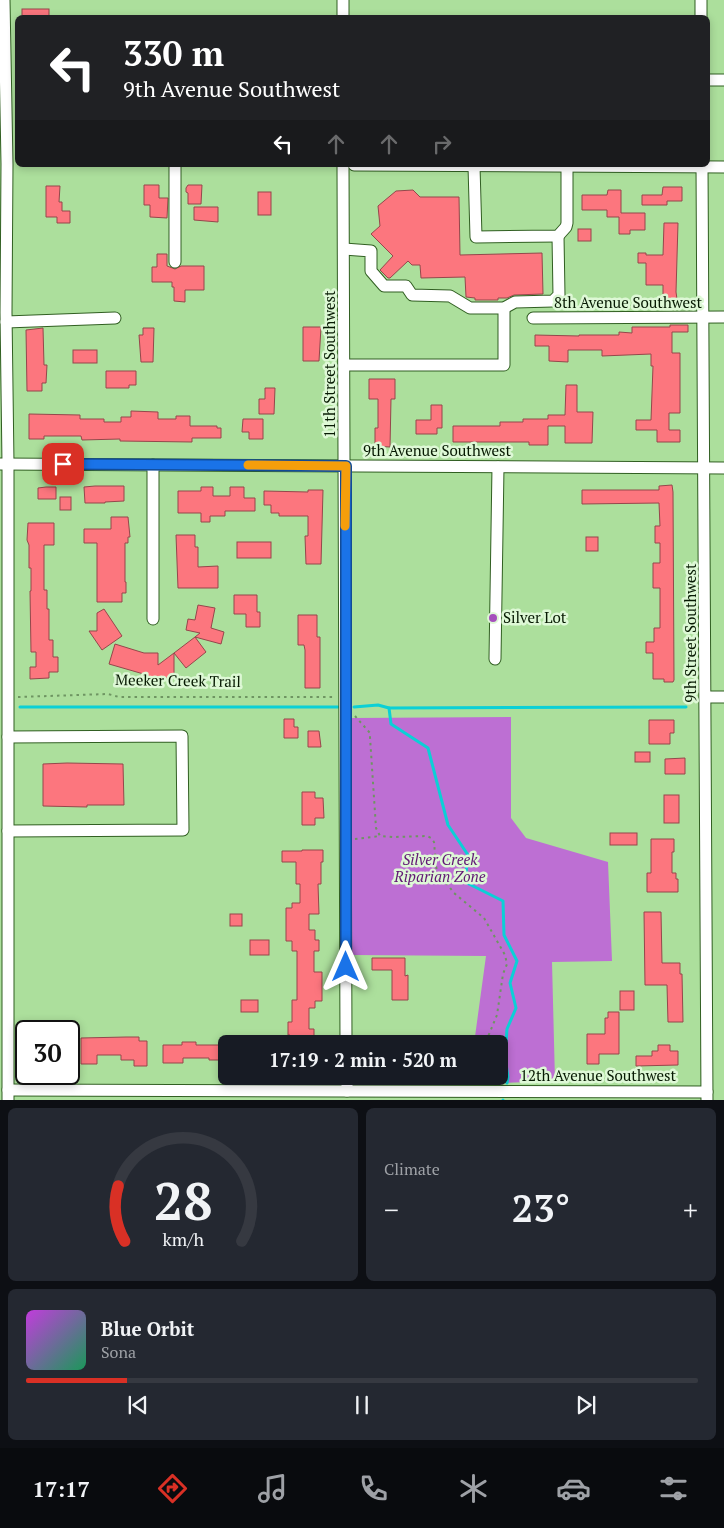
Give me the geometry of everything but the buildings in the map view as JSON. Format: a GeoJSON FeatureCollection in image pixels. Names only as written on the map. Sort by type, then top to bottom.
{"type":"FeatureCollection","features":[{"type":"Feature","properties":{"kind":"street"},"geometry":{"type":"LineString","coordinates":[[4,0],[8,164],[4,464],[8,697],[8,1095]]}},
{"type":"Feature","properties":{"kind":"street"},"geometry":{"type":"LineString","coordinates":[[343,0],[343,15]]}},
{"type":"Feature","properties":{"kind":"street"},"geometry":{"type":"LineString","coordinates":[[701,0],[701,15]]}},
{"type":"Feature","properties":{"kind":"street"},"geometry":{"type":"LineString","coordinates":[[5,77],[15,77]]}},
{"type":"Feature","properties":{"kind":"street"},"geometry":{"type":"LineString","coordinates":[[710,80],[724,80]]}},
{"type":"Feature","properties":{"kind":"street"},"geometry":{"type":"LineString","coordinates":[[710,166],[724,167]]}},
{"type":"Feature","properties":{"kind":"street"},"geometry":{"type":"LineString","coordinates":[[175,167],[175,262]]}},
{"type":"Feature","properties":{"kind":"street","name":"11th Street Southwest"},"geometry":{"type":"LineString","coordinates":[[343,167],[346,466],[346,1035]]}},
{"type":"Feature","properties":{"kind":"street"},"geometry":{"type":"LineString","coordinates":[[474,167],[476,237],[558,236]]}},
{"type":"Feature","properties":{"kind":"street"},"geometry":{"type":"LineString","coordinates":[[344,249],[371,251],[371,270],[384,286],[406,286],[412,295],[452,296],[468,308],[504,308],[515,302],[552,301],[559,295],[558,236],[567,223],[568,167]]}},
{"type":"Feature","properties":{"kind":"street","name":"9th Street Southwest"},"geometry":{"type":"LineString","coordinates":[[702,167],[707,1096]]}},
{"type":"Feature","properties":{"kind":"street"},"geometry":{"type":"LineString","coordinates":[[345,365],[504,366],[504,308]]}},
{"type":"Feature","properties":{"kind":"street","name":"8th Avenue Southwest"},"geometry":{"type":"LineString","coordinates":[[533,318],[724,317]]}},
{"type":"Feature","properties":{"kind":"street"},"geometry":{"type":"LineString","coordinates":[[6,322],[116,318]]}},
{"type":"Feature","properties":{"kind":"street","name":"9th Avenue Southwest"},"geometry":{"type":"LineString","coordinates":[[4,464],[724,468]]}},
{"type":"Feature","properties":{"kind":"street"},"geometry":{"type":"LineString","coordinates":[[153,465],[153,620]]}},
{"type":"Feature","properties":{"kind":"street"},"geometry":{"type":"LineString","coordinates":[[495,658],[498,467]]}},
{"type":"Feature","properties":{"kind":"street"},"geometry":{"type":"LineString","coordinates":[[706,697],[724,697]]}},
{"type":"Feature","properties":{"kind":"street"},"geometry":{"type":"LineString","coordinates":[[8,737],[182,736],[183,821],[183,830],[8,831]]}},
{"type":"Feature","properties":{"kind":"street"},"geometry":{"type":"LineString","coordinates":[[347,1085],[347,1091]]}},
{"type":"Feature","properties":{"kind":"street","name":"12th Avenue Southwest"},"geometry":{"type":"LineString","coordinates":[[8,1095],[292,1095],[347,1091],[707,1096]]}},
{"type":"Feature","properties":{"kind":"path","name":"Meeker Creek Trail"},"geometry":{"type":"LineString","coordinates":[[8,697],[108,694],[119,696],[340,697]]}},
{"type":"Feature","properties":{"kind":"path"},"geometry":{"type":"LineString","coordinates":[[352,713],[370,733],[376,828],[380,836]]}},
{"type":"Feature","properties":{"kind":"path"},"geometry":{"type":"LineString","coordinates":[[346,840],[380,836],[393,838],[427,836],[434,842],[437,871],[454,893],[484,918],[506,955],[507,964],[503,974],[496,1015],[488,1035]]}},
{"type":"Feature","properties":{"kind":"green space","name":"Silver Creek Riparian Zone"},"geometry":{"type":"Polygon","coordinates":[[[511,717],[511,818],[526,838],[608,862],[612,961],[552,962],[555,1081],[508,1083],[508,1035],[475,1035],[486,956],[352,955],[352,718],[511,717]]]}},
{"type":"Feature","properties":{"kind":"waterway"},"geometry":{"type":"LineString","coordinates":[[354,707],[378,705],[389,708],[391,724],[428,748],[448,825],[468,855],[465,882],[503,901],[504,935],[517,961],[510,983],[516,1008],[507,1029],[507,1035]]}},
{"type":"Feature","properties":{"kind":"waterway"},"geometry":{"type":"LineString","coordinates":[[20,707],[338,707]]}},
{"type":"Feature","properties":{"kind":"waterway"},"geometry":{"type":"LineString","coordinates":[[389,708],[686,707]]}},
{"type":"Feature","properties":{"kind":"slow traffic"},"geometry":{"type":"LineString","coordinates":[[248,465],[346,466],[345,526]]}},
{"type":"Feature","properties":{"kind":"place","name":"Silver Lot"},"geometry":{"type":"Point","coordinates":[493,618]}},
{"type":"Feature","properties":{"kind":"route"},"geometry":{"type":"LineString","coordinates":[[63,464],[346,466],[346,967]]}}]}
